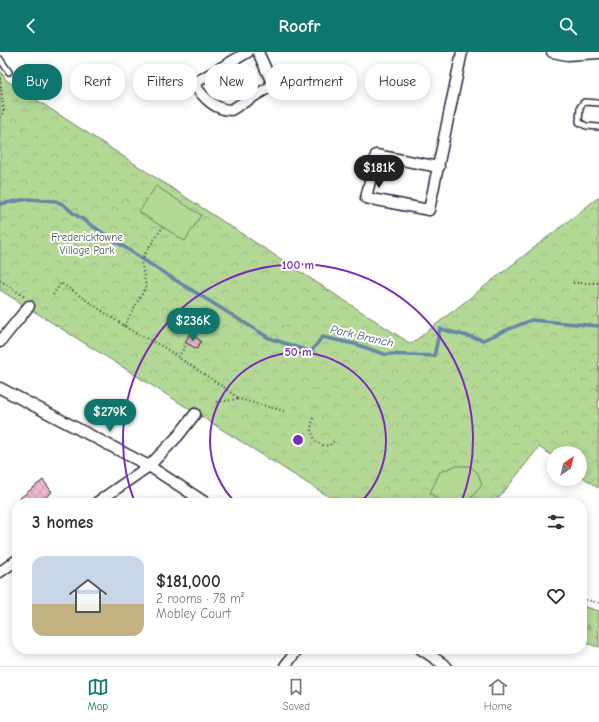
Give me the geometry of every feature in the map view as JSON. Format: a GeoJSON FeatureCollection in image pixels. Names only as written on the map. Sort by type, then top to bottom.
{"type":"FeatureCollection","features":[{"type":"Feature","properties":{"kind":"street"},"geometry":{"type":"LineString","coordinates":[[248,52],[193,84],[204,98],[224,110],[231,110],[272,85],[258,52]]}},
{"type":"Feature","properties":{"kind":"street"},"geometry":{"type":"LineString","coordinates":[[439,167],[376,155],[366,198],[429,210],[439,167],[462,52]]}},
{"type":"Feature","properties":{"kind":"street"},"geometry":{"type":"LineString","coordinates":[[552,52],[567,55],[599,53]]}},
{"type":"Feature","properties":{"kind":"street"},"geometry":{"type":"LineString","coordinates":[[0,342],[28,302]]}},
{"type":"Feature","properties":{"kind":"street"},"geometry":{"type":"LineString","coordinates":[[0,388],[149,466],[198,498]]}},
{"type":"Feature","properties":{"kind":"street"},"geometry":{"type":"LineString","coordinates":[[103,498],[149,466],[178,436],[195,414]]}},
{"type":"Feature","properties":{"kind":"street"},"geometry":{"type":"LineString","coordinates":[[0,572],[12,564]]}},
{"type":"Feature","properties":{"kind":"street"},"geometry":{"type":"LineString","coordinates":[[285,666],[294,654]]}},
{"type":"Feature","properties":{"kind":"street"},"geometry":{"type":"LineString","coordinates":[[428,654],[446,666]]}},
{"type":"Feature","properties":{"kind":"lane"},"geometry":{"type":"LineString","coordinates":[[0,58],[9,72]]}},
{"type":"Feature","properties":{"kind":"lane"},"geometry":{"type":"LineString","coordinates":[[599,103],[584,102],[580,107],[579,122],[586,126],[599,127]]}},
{"type":"Feature","properties":{"kind":"path"},"geometry":{"type":"LineString","coordinates":[[0,78],[4,112],[0,117]]}},
{"type":"Feature","properties":{"kind":"path"},"geometry":{"type":"LineString","coordinates":[[124,326],[146,287],[141,261],[163,227]]}},
{"type":"Feature","properties":{"kind":"path"},"geometry":{"type":"LineString","coordinates":[[0,280],[28,302]]}},
{"type":"Feature","properties":{"kind":"path"},"geometry":{"type":"LineString","coordinates":[[53,294],[61,283],[124,326],[165,348],[239,399],[284,411]]}},
{"type":"Feature","properties":{"kind":"path"},"geometry":{"type":"LineString","coordinates":[[573,283],[599,284]]}},
{"type":"Feature","properties":{"kind":"path"},"geometry":{"type":"LineString","coordinates":[[178,357],[186,345]]}},
{"type":"Feature","properties":{"kind":"path"},"geometry":{"type":"LineString","coordinates":[[217,402],[239,399]]}},
{"type":"Feature","properties":{"kind":"path"},"geometry":{"type":"LineString","coordinates":[[313,418],[311,429],[317,442],[324,446],[330,445],[333,441]]}},
{"type":"Feature","properties":{"kind":"path"},"geometry":{"type":"LineString","coordinates":[[587,600],[599,603]]}},
{"type":"Feature","properties":{"kind":"green space","name":"Fredericktowne Village Park"},"geometry":{"type":"Polygon","coordinates":[[[0,70],[6,80],[12,84],[12,100],[37,100],[411,344],[599,197],[598,488],[587,480],[587,446],[547,446],[547,452],[539,447],[499,498],[331,498],[0,290],[0,70]]]}},
{"type":"Feature","properties":{"kind":"green space"},"geometry":{"type":"Polygon","coordinates":[[[156,186],[201,215],[185,241],[139,212],[156,186]]]}},
{"type":"Feature","properties":{"kind":"green space"},"geometry":{"type":"Polygon","coordinates":[[[455,466],[469,466],[478,473],[482,485],[471,498],[437,498],[430,493],[440,472],[455,466]]]}},
{"type":"Feature","properties":{"kind":"green space"},"geometry":{"type":"Polygon","coordinates":[[[587,607],[599,611],[599,647],[587,643],[587,607]]]}},
{"type":"Feature","properties":{"kind":"building"},"geometry":{"type":"Polygon","coordinates":[[[190,334],[201,341],[197,349],[185,342],[190,334]]]}},
{"type":"Feature","properties":{"kind":"building"},"geometry":{"type":"Polygon","coordinates":[[[43,480],[52,492],[44,498],[20,498],[43,480]]]}},
{"type":"Feature","properties":{"kind":"waterway","name":"Park Branch"},"geometry":{"type":"LineString","coordinates":[[0,204],[28,199],[56,201],[156,268],[269,338],[311,352],[322,337],[355,344],[384,354],[434,356],[440,329],[483,340],[531,320],[599,326]]}}]}
